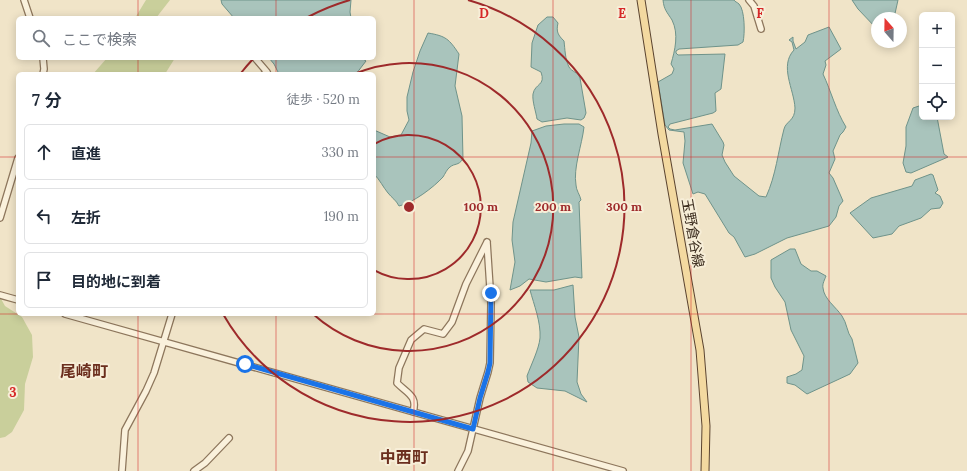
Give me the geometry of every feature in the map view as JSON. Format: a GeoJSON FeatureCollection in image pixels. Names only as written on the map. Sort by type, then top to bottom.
{"type":"FeatureCollection","features":[{"type":"Feature","properties":{"kind":"main road","name":"玉野倉谷線"},"geometry":{"type":"LineString","coordinates":[[641,0],[661,126],[700,350],[706,426],[705,471]]}},
{"type":"Feature","properties":{"kind":"street"},"geometry":{"type":"LineString","coordinates":[[24,0],[29,16]]}},
{"type":"Feature","properties":{"kind":"street"},"geometry":{"type":"LineString","coordinates":[[749,0],[754,6],[762,29]]}},
{"type":"Feature","properties":{"kind":"street"},"geometry":{"type":"LineString","coordinates":[[43,60],[43,72]]}},
{"type":"Feature","properties":{"kind":"street"},"geometry":{"type":"LineString","coordinates":[[257,60],[267,72]]}},
{"type":"Feature","properties":{"kind":"street"},"geometry":{"type":"LineString","coordinates":[[0,218],[16,165]]}},
{"type":"Feature","properties":{"kind":"street"},"geometry":{"type":"LineString","coordinates":[[413,412],[415,405],[413,398],[397,383],[397,374],[411,340],[424,329],[443,334],[454,317],[466,284],[487,242],[491,303],[490,363],[480,398],[468,451],[458,471]]}},
{"type":"Feature","properties":{"kind":"street"},"geometry":{"type":"LineString","coordinates":[[0,296],[16,300]]}},
{"type":"Feature","properties":{"kind":"street"},"geometry":{"type":"LineString","coordinates":[[72,316],[623,471]]}},
{"type":"Feature","properties":{"kind":"street"},"geometry":{"type":"LineString","coordinates":[[122,471],[125,430],[154,373],[171,316]]}},
{"type":"Feature","properties":{"kind":"street"},"geometry":{"type":"LineString","coordinates":[[194,471],[205,463],[229,438]]}},
{"type":"Feature","properties":{"kind":"green space"},"geometry":{"type":"Polygon","coordinates":[[[146,0],[170,0],[158,16],[136,16],[146,0]]]}},
{"type":"Feature","properties":{"kind":"green space"},"geometry":{"type":"Polygon","coordinates":[[[105,60],[174,60],[166,72],[95,72],[105,60]]]}},
{"type":"Feature","properties":{"kind":"green space"},"geometry":{"type":"Polygon","coordinates":[[[0,297],[5,306],[16,313],[16,316],[22,317],[32,335],[33,357],[25,384],[24,410],[12,432],[5,437],[0,438],[0,297]]]}},
{"type":"Feature","properties":{"kind":"water"},"geometry":{"type":"Polygon","coordinates":[[[221,0],[351,0],[351,16],[232,16],[222,4],[221,0]]]}},
{"type":"Feature","properties":{"kind":"water"},"geometry":{"type":"Polygon","coordinates":[[[663,0],[734,0],[741,7],[744,22],[743,42],[738,45],[679,49],[676,51],[678,55],[725,54],[721,89],[715,93],[716,111],[670,124],[668,127],[675,130],[712,124],[723,142],[724,145],[722,155],[734,176],[759,196],[766,197],[775,172],[785,126],[794,116],[795,112],[787,70],[790,56],[794,50],[792,42],[789,40],[793,37],[796,49],[805,42],[808,35],[829,27],[841,49],[825,61],[826,65],[823,74],[839,114],[846,127],[840,135],[833,151],[835,159],[829,173],[833,178],[843,201],[839,206],[836,217],[829,226],[787,238],[755,254],[745,257],[734,237],[729,233],[705,194],[698,192],[693,194],[683,163],[685,141],[684,132],[669,130],[665,125],[658,82],[672,74],[674,69],[671,64],[676,36],[674,25],[665,9],[663,0]]]}},
{"type":"Feature","properties":{"kind":"water"},"geometry":{"type":"Polygon","coordinates":[[[852,0],[898,0],[895,12],[871,12],[871,23],[852,0]]]}},
{"type":"Feature","properties":{"kind":"water"},"geometry":{"type":"Polygon","coordinates":[[[547,17],[553,17],[558,23],[557,31],[564,41],[565,54],[569,67],[578,74],[580,78],[586,113],[584,118],[581,120],[567,118],[542,122],[537,119],[533,94],[534,90],[541,82],[542,77],[541,72],[531,67],[532,43],[538,25],[547,17]]]}},
{"type":"Feature","properties":{"kind":"water"},"geometry":{"type":"Polygon","coordinates":[[[428,33],[439,35],[446,39],[459,54],[455,86],[462,116],[463,159],[460,163],[449,168],[443,177],[429,190],[411,202],[399,206],[376,176],[376,131],[390,137],[401,135],[409,120],[407,111],[407,97],[420,51],[428,33]]]}},
{"type":"Feature","properties":{"kind":"water"},"geometry":{"type":"Polygon","coordinates":[[[271,60],[366,61],[358,72],[278,72],[271,60]]]}},
{"type":"Feature","properties":{"kind":"water"},"geometry":{"type":"Polygon","coordinates":[[[919,106],[919,120],[938,120],[944,154],[948,157],[911,173],[906,172],[903,163],[906,146],[906,127],[913,108],[919,106]]]}},
{"type":"Feature","properties":{"kind":"water"},"geometry":{"type":"Polygon","coordinates":[[[579,124],[584,127],[575,178],[581,200],[579,202],[582,278],[575,277],[546,282],[529,279],[520,286],[510,290],[515,262],[512,240],[513,222],[531,143],[532,131],[546,126],[579,124]]]}},
{"type":"Feature","properties":{"kind":"water"},"geometry":{"type":"Polygon","coordinates":[[[931,174],[933,175],[938,190],[935,193],[940,196],[943,203],[940,208],[931,209],[921,218],[899,226],[892,234],[873,238],[850,213],[871,198],[912,186],[915,180],[931,174]]]}},
{"type":"Feature","properties":{"kind":"water"},"geometry":{"type":"Polygon","coordinates":[[[790,249],[795,249],[801,264],[811,271],[817,271],[826,276],[823,285],[824,292],[844,319],[852,339],[858,363],[850,374],[807,394],[795,385],[787,383],[787,377],[802,370],[804,356],[791,330],[785,302],[771,278],[771,260],[790,249]]]}},
{"type":"Feature","properties":{"kind":"water"},"geometry":{"type":"Polygon","coordinates":[[[573,285],[575,317],[579,337],[577,382],[581,394],[587,402],[565,391],[537,388],[528,382],[527,376],[537,352],[540,338],[538,320],[530,290],[554,290],[573,285]]]}},
{"type":"Feature","properties":{"kind":"district","name":"尾崎町"},"geometry":{"type":"Point","coordinates":[84,371]}},
{"type":"Feature","properties":{"kind":"district","name":"中西町"},"geometry":{"type":"Point","coordinates":[404,457]}},
{"type":"Feature","properties":{"kind":"route"},"geometry":{"type":"LineString","coordinates":[[245,364],[473,429],[490,363],[491,293]]}}]}
